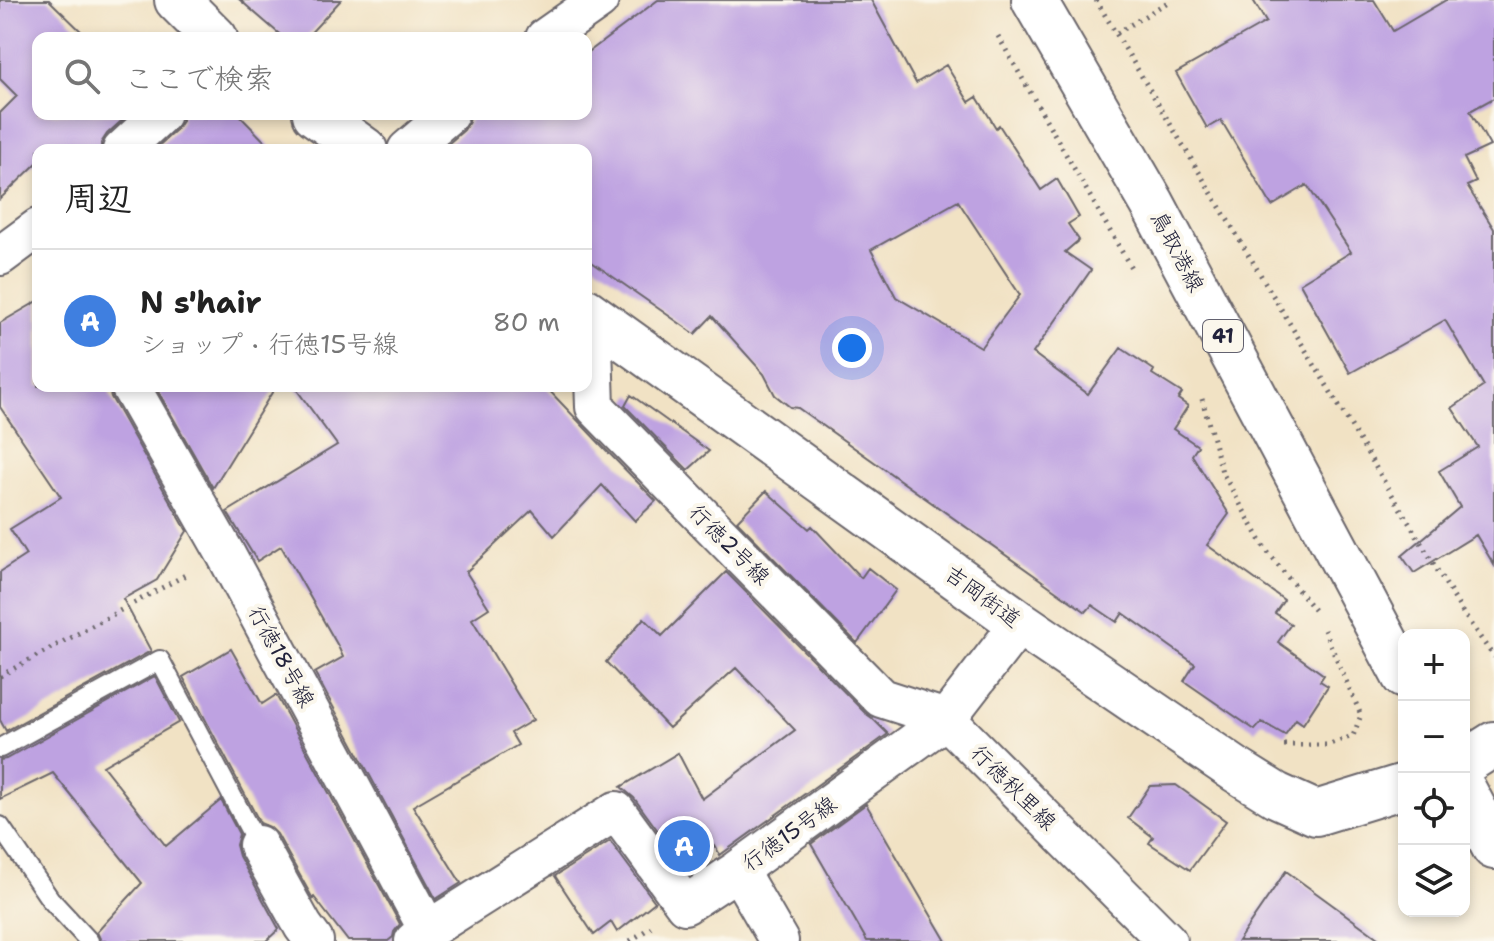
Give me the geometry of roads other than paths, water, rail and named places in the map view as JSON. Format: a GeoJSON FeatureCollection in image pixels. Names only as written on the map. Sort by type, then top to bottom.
{"type":"FeatureCollection","features":[{"type":"Feature","properties":{"kind":"street"},"geometry":{"type":"LineString","coordinates":[[177,0],[209,32]]}},
{"type":"Feature","properties":{"kind":"street"},"geometry":{"type":"LineString","coordinates":[[554,32],[599,0]]}},
{"type":"Feature","properties":{"kind":"street","name":"鳥取港線"},"geometry":{"type":"LineString","coordinates":[[1034,0],[1152,203],[1398,665]]}},
{"type":"Feature","properties":{"kind":"street"},"geometry":{"type":"LineString","coordinates":[[128,144],[154,120]]}},
{"type":"Feature","properties":{"kind":"street"},"geometry":{"type":"LineString","coordinates":[[323,120],[357,144]]}},
{"type":"Feature","properties":{"kind":"street"},"geometry":{"type":"LineString","coordinates":[[414,144],[442,120]]}},
{"type":"Feature","properties":{"kind":"street"},"geometry":{"type":"LineString","coordinates":[[0,256],[32,232]]}},
{"type":"Feature","properties":{"kind":"street","name":"吉岡街道"},"geometry":{"type":"LineString","coordinates":[[592,315],[1020,623],[1276,795],[1316,813],[1398,788]]}},
{"type":"Feature","properties":{"kind":"street","name":"行徳2号線"},"geometry":{"type":"LineString","coordinates":[[592,360],[595,407],[881,698],[946,719]]}},
{"type":"Feature","properties":{"kind":"street","name":"行徳18号線"},"geometry":{"type":"LineString","coordinates":[[133,392],[225,553],[421,935]]}},
{"type":"Feature","properties":{"kind":"street"},"geometry":{"type":"LineString","coordinates":[[946,719],[1020,623]]}},
{"type":"Feature","properties":{"kind":"street","name":"行徳15号線"},"geometry":{"type":"LineString","coordinates":[[421,935],[616,811],[685,905],[946,719]]}},
{"type":"Feature","properties":{"kind":"street","name":"行徳秋里線"},"geometry":{"type":"LineString","coordinates":[[946,719],[1167,941]]}},
{"type":"Feature","properties":{"kind":"street"},"geometry":{"type":"LineString","coordinates":[[1470,759],[1494,744]]}},
{"type":"Feature","properties":{"kind":"street"},"geometry":{"type":"LineString","coordinates":[[1470,801],[1494,847]]}},
{"type":"Feature","properties":{"kind":"street"},"geometry":{"type":"LineString","coordinates":[[258,845],[314,941]]}},
{"type":"Feature","properties":{"kind":"street"},"geometry":{"type":"LineString","coordinates":[[738,870],[779,941]]}},
{"type":"Feature","properties":{"kind":"lane"},"geometry":{"type":"LineString","coordinates":[[1,744],[160,660],[258,845]]}},
{"type":"Feature","properties":{"kind":"lane"},"geometry":{"type":"LineString","coordinates":[[0,826],[50,899],[89,941]]}},
{"type":"Feature","properties":{"kind":"place","name":"N s'hair"},"geometry":{"type":"Point","coordinates":[684,846]}}]}
